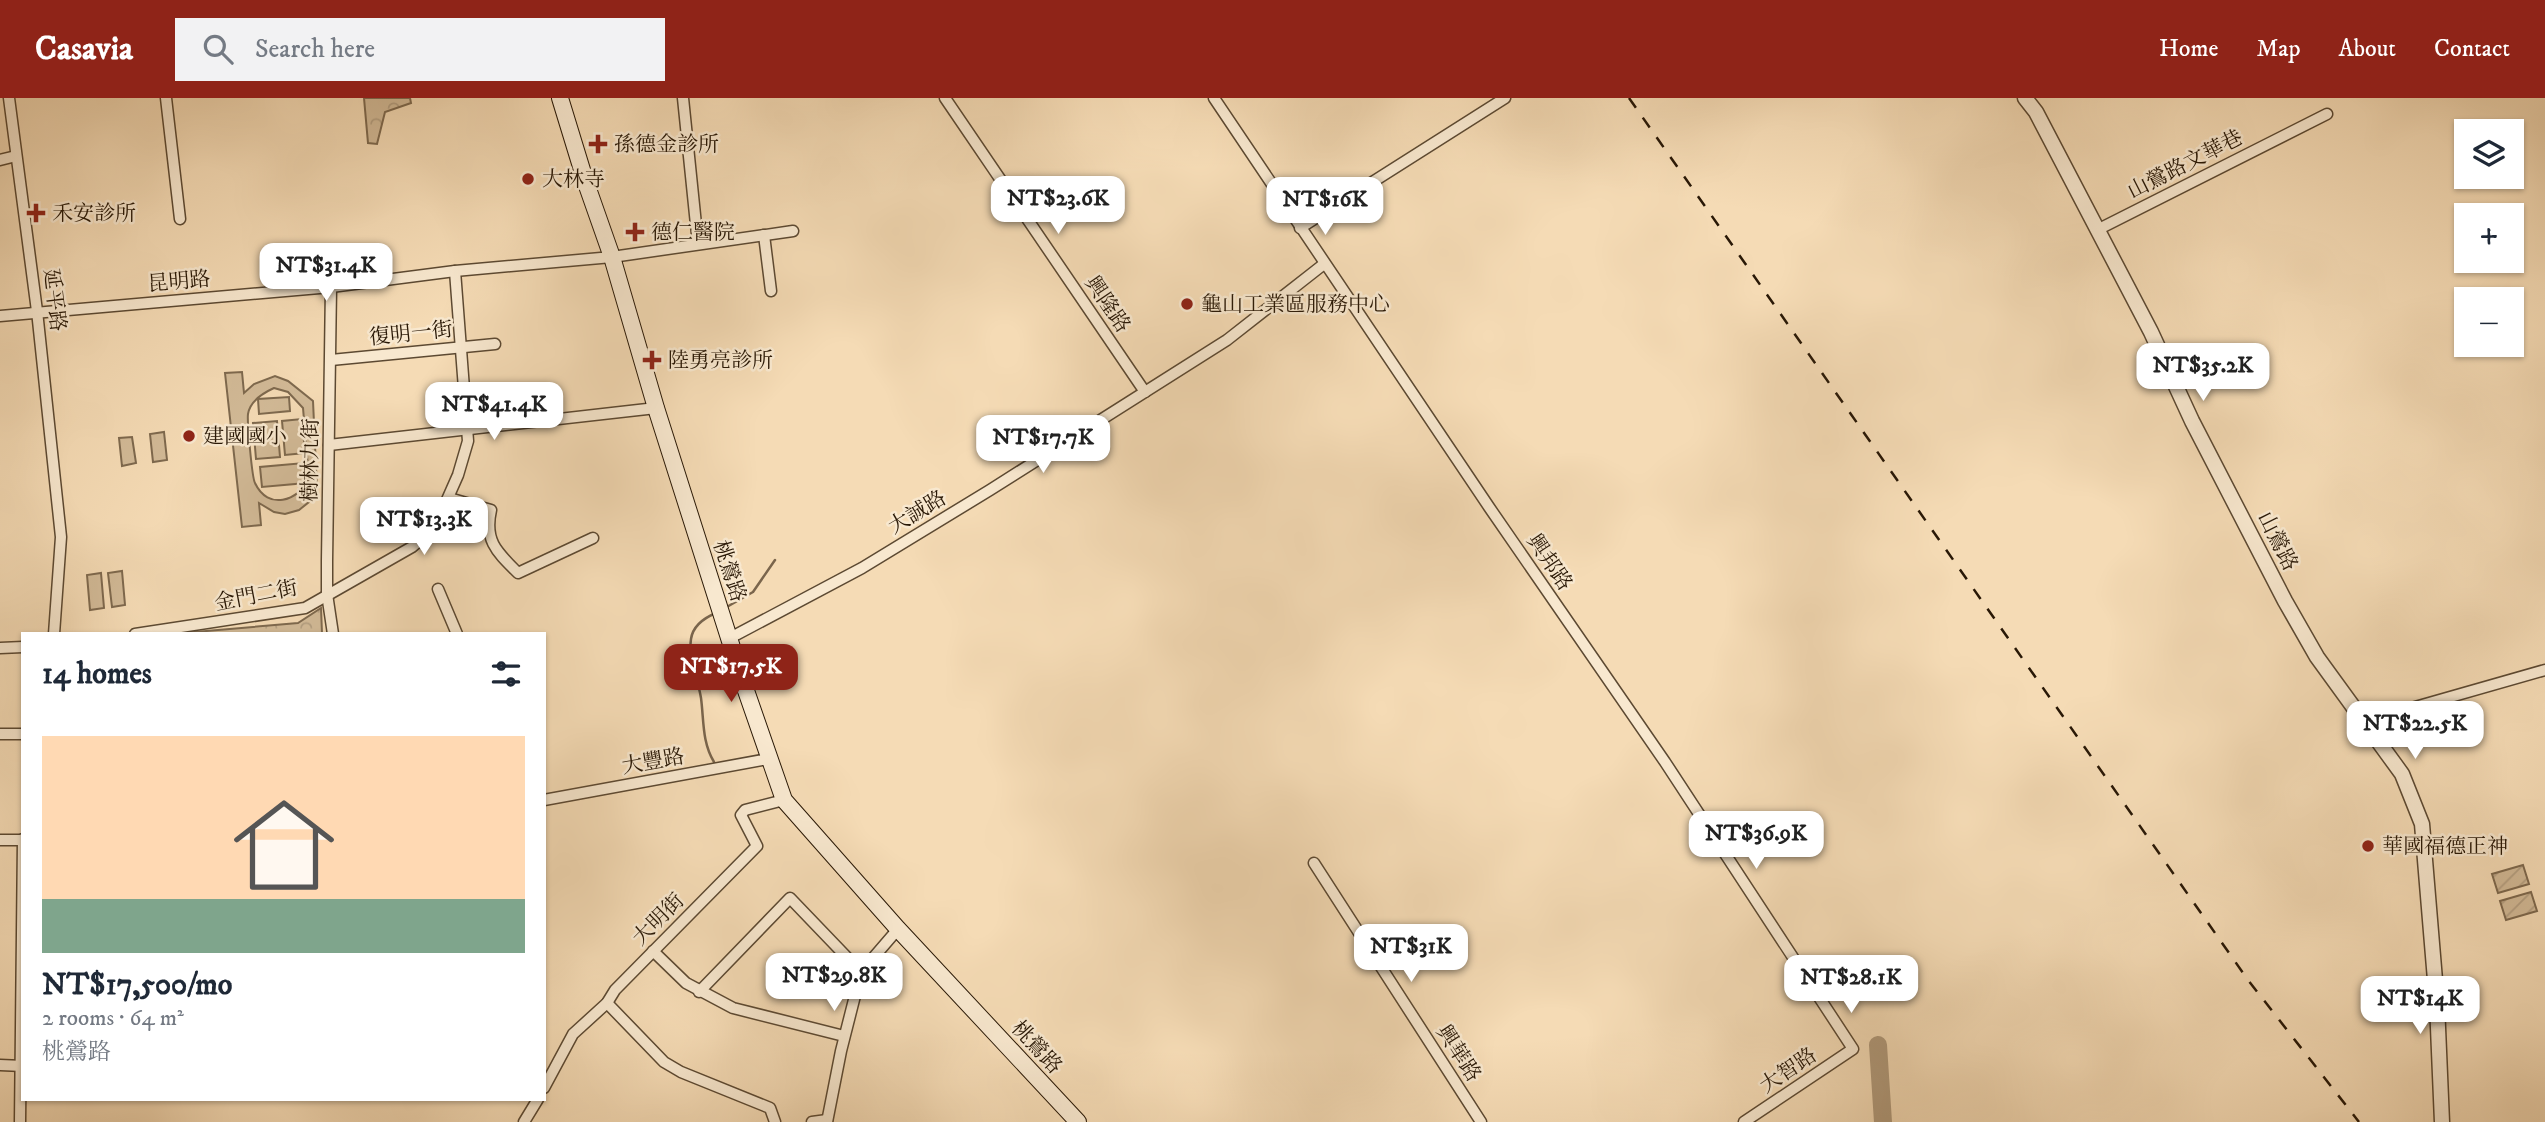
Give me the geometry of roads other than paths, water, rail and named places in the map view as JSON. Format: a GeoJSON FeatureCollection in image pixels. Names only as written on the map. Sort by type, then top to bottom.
{"type":"FeatureCollection","features":[{"type":"Feature","properties":{"kind":"main road","name":"桃鶯路"},"geometry":{"type":"LineString","coordinates":[[560,98],[612,257],[656,408],[768,759],[784,800],[898,929],[1078,1122]]}},
{"type":"Feature","properties":{"kind":"street","name":"延平路"},"geometry":{"type":"LineString","coordinates":[[9,98],[37,311],[61,537],[54,632]]}},
{"type":"Feature","properties":{"kind":"street"},"geometry":{"type":"LineString","coordinates":[[166,98],[180,219]]}},
{"type":"Feature","properties":{"kind":"street"},"geometry":{"type":"LineString","coordinates":[[683,98],[698,244]]}},
{"type":"Feature","properties":{"kind":"street","name":"興隆路"},"geometry":{"type":"LineString","coordinates":[[945,98],[1145,392]]}},
{"type":"Feature","properties":{"kind":"street","name":"興邦路"},"geometry":{"type":"LineString","coordinates":[[1214,98],[1614,692],[1665,762],[1853,1049]]}},
{"type":"Feature","properties":{"kind":"street"},"geometry":{"type":"LineString","coordinates":[[1300,228],[1505,98]]}},
{"type":"Feature","properties":{"kind":"street","name":"山鶯路"},"geometry":{"type":"LineString","coordinates":[[2025,98],[2036,112],[2097,230],[2285,601],[2317,657],[2402,774],[2422,824],[2437,1013],[2442,1122]]}},
{"type":"Feature","properties":{"kind":"street","name":"山鶯路文華巷"},"geometry":{"type":"LineString","coordinates":[[2097,230],[2327,114]]}},
{"type":"Feature","properties":{"kind":"street"},"geometry":{"type":"LineString","coordinates":[[0,160],[16,156]]}},
{"type":"Feature","properties":{"kind":"street","name":"昆明路"},"geometry":{"type":"LineString","coordinates":[[0,316],[331,287],[455,271],[612,257],[793,231]]}},
{"type":"Feature","properties":{"kind":"street"},"geometry":{"type":"LineString","coordinates":[[764,235],[771,291]]}},
{"type":"Feature","properties":{"kind":"street","name":"大誠路"},"geometry":{"type":"LineString","coordinates":[[730,638],[862,568],[1145,392],[1227,340],[1324,264]]}},
{"type":"Feature","properties":{"kind":"street","name":"金門二街"},"geometry":{"type":"LineString","coordinates":[[148,632],[305,608],[412,547],[435,527],[449,498],[468,441],[455,271]]}},
{"type":"Feature","properties":{"kind":"street","name":"樹林九街"},"geometry":{"type":"LineString","coordinates":[[331,287],[327,594],[332,632]]}},
{"type":"Feature","properties":{"kind":"street","name":"復明一街"},"geometry":{"type":"LineString","coordinates":[[331,360],[495,344]]}},
{"type":"Feature","properties":{"kind":"street"},"geometry":{"type":"LineString","coordinates":[[329,445],[656,408]]}},
{"type":"Feature","properties":{"kind":"street"},"geometry":{"type":"LineString","coordinates":[[449,498],[491,510],[488,532],[499,554],[518,573],[593,538]]}},
{"type":"Feature","properties":{"kind":"street"},"geometry":{"type":"LineString","coordinates":[[438,589],[456,632]]}},
{"type":"Feature","properties":{"kind":"street"},"geometry":{"type":"LineString","coordinates":[[0,648],[21,647]]}},
{"type":"Feature","properties":{"kind":"street"},"geometry":{"type":"LineString","coordinates":[[2365,721],[2545,670]]}},
{"type":"Feature","properties":{"kind":"street"},"geometry":{"type":"LineString","coordinates":[[0,734],[21,734]]}},
{"type":"Feature","properties":{"kind":"street","name":"大豐路"},"geometry":{"type":"LineString","coordinates":[[546,800],[768,759]]}},
{"type":"Feature","properties":{"kind":"street","name":"大明街"},"geometry":{"type":"LineString","coordinates":[[546,1084],[573,1034],[607,1003],[615,990],[757,846],[741,816],[745,810],[784,800]]}},
{"type":"Feature","properties":{"kind":"street"},"geometry":{"type":"LineString","coordinates":[[0,840],[21,839]]}},
{"type":"Feature","properties":{"kind":"street","name":"興華路"},"geometry":{"type":"LineString","coordinates":[[1314,863],[1481,1122]]}},
{"type":"Feature","properties":{"kind":"street"},"geometry":{"type":"LineString","coordinates":[[699,992],[790,898],[861,972]]}},
{"type":"Feature","properties":{"kind":"street"},"geometry":{"type":"LineString","coordinates":[[812,1122],[827,1121],[844,1036],[861,972],[898,929]]}},
{"type":"Feature","properties":{"kind":"street"},"geometry":{"type":"LineString","coordinates":[[653,951],[686,983],[733,1008],[844,1036]]}},
{"type":"Feature","properties":{"kind":"street"},"geometry":{"type":"LineString","coordinates":[[607,1003],[664,1062],[681,1072],[769,1108],[775,1122]]}},
{"type":"Feature","properties":{"kind":"street","name":"大智路"},"geometry":{"type":"LineString","coordinates":[[1744,1122],[1853,1049]]}},
{"type":"Feature","properties":{"kind":"street"},"geometry":{"type":"LineString","coordinates":[[0,1065],[21,1066]]}},
{"type":"Feature","properties":{"kind":"street"},"geometry":{"type":"LineString","coordinates":[[20,1122],[21,1094]]}},
{"type":"Feature","properties":{"kind":"street"},"geometry":{"type":"LineString","coordinates":[[524,1122],[537,1101]]}},
{"type":"Feature","properties":{"kind":"waterway"},"geometry":{"type":"LineString","coordinates":[[725,608],[753,592],[775,560]]}},
{"type":"Feature","properties":{"kind":"waterway"},"geometry":{"type":"LineString","coordinates":[[714,762],[705,739],[701,698],[690,646],[697,626],[716,613]]}},
{"type":"Feature","properties":{"kind":"waterway"},"geometry":{"type":"LineString","coordinates":[[1878,1045],[1883,1122]]}},
{"type":"Feature","properties":{"kind":"railway"},"geometry":{"type":"LineString","coordinates":[[1629,98],[2248,980],[2359,1122]]}},
{"type":"Feature","properties":{"kind":"place","name":"孫德金診所"},"geometry":{"type":"Point","coordinates":[598,144]}},
{"type":"Feature","properties":{"kind":"place","name":"大林寺"},"geometry":{"type":"Point","coordinates":[528,179]}},
{"type":"Feature","properties":{"kind":"place","name":"禾安診所"},"geometry":{"type":"Point","coordinates":[36,213]}},
{"type":"Feature","properties":{"kind":"place","name":"德仁醫院"},"geometry":{"type":"Point","coordinates":[635,232]}},
{"type":"Feature","properties":{"kind":"place","name":"龜山工業區服務中心"},"geometry":{"type":"Point","coordinates":[1187,304]}},
{"type":"Feature","properties":{"kind":"place","name":"陸勇亮診所"},"geometry":{"type":"Point","coordinates":[652,360]}},
{"type":"Feature","properties":{"kind":"place","name":"建國國小"},"geometry":{"type":"Point","coordinates":[189,436]}},
{"type":"Feature","properties":{"kind":"place","name":"華國福德正神"},"geometry":{"type":"Point","coordinates":[2368,846]}}]}
